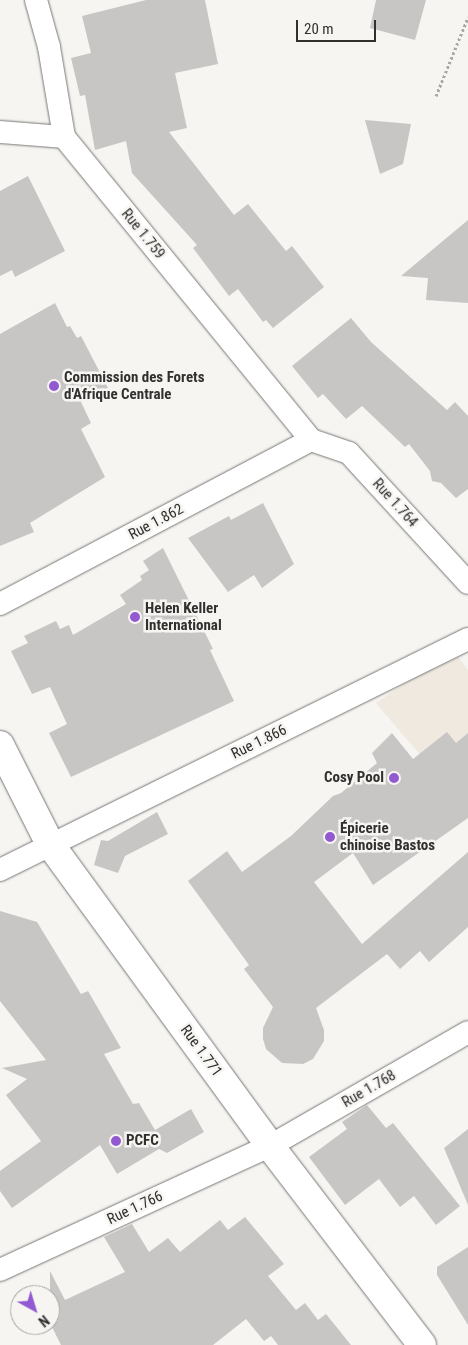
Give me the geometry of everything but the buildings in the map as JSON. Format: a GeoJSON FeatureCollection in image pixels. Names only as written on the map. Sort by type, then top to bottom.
{"type":"FeatureCollection","features":[{"type":"Feature","properties":{"kind":"street","name":"Rue 1.759"},"geometry":{"type":"LineString","coordinates":[[36,0],[49,47],[64,137],[311,440]]}},
{"type":"Feature","properties":{"kind":"street"},"geometry":{"type":"LineString","coordinates":[[0,132],[64,137]]}},
{"type":"Feature","properties":{"kind":"street","name":"Rue 1.764"},"geometry":{"type":"LineString","coordinates":[[311,440],[349,453],[468,583]]}},
{"type":"Feature","properties":{"kind":"street","name":"Rue 1.862"},"geometry":{"type":"LineString","coordinates":[[0,604],[311,440]]}},
{"type":"Feature","properties":{"kind":"street","name":"Rue 1.866"},"geometry":{"type":"LineString","coordinates":[[0,870],[468,639]]}},
{"type":"Feature","properties":{"kind":"street","name":"Rue 1.771"},"geometry":{"type":"LineString","coordinates":[[0,745],[50,844],[270,1146],[422,1345]]}},
{"type":"Feature","properties":{"kind":"street","name":"Rue 1.768"},"geometry":{"type":"LineString","coordinates":[[270,1146],[468,1032]]}},
{"type":"Feature","properties":{"kind":"street","name":"Rue 1.766"},"geometry":{"type":"LineString","coordinates":[[0,1270],[270,1146]]}},
{"type":"Feature","properties":{"kind":"path"},"geometry":{"type":"LineString","coordinates":[[436,96],[468,18]]}},
{"type":"Feature","properties":{"kind":"shaded area"},"geometry":{"type":"Polygon","coordinates":[[[453,650],[468,670],[468,811],[376,703],[453,650]]]}},
{"type":"Feature","properties":{"kind":"place","name":"Commission des Forets d'Afrique Centrale"},"geometry":{"type":"Point","coordinates":[54,386]}},
{"type":"Feature","properties":{"kind":"place","name":"Helen Keller International"},"geometry":{"type":"Point","coordinates":[135,617]}},
{"type":"Feature","properties":{"kind":"place","name":"Cosy Pool"},"geometry":{"type":"Point","coordinates":[394,778]}},
{"type":"Feature","properties":{"kind":"place","name":"Épicerie chinoise Bastos"},"geometry":{"type":"Point","coordinates":[330,837]}},
{"type":"Feature","properties":{"kind":"place","name":"PCFC"},"geometry":{"type":"Point","coordinates":[116,1141]}}]}
